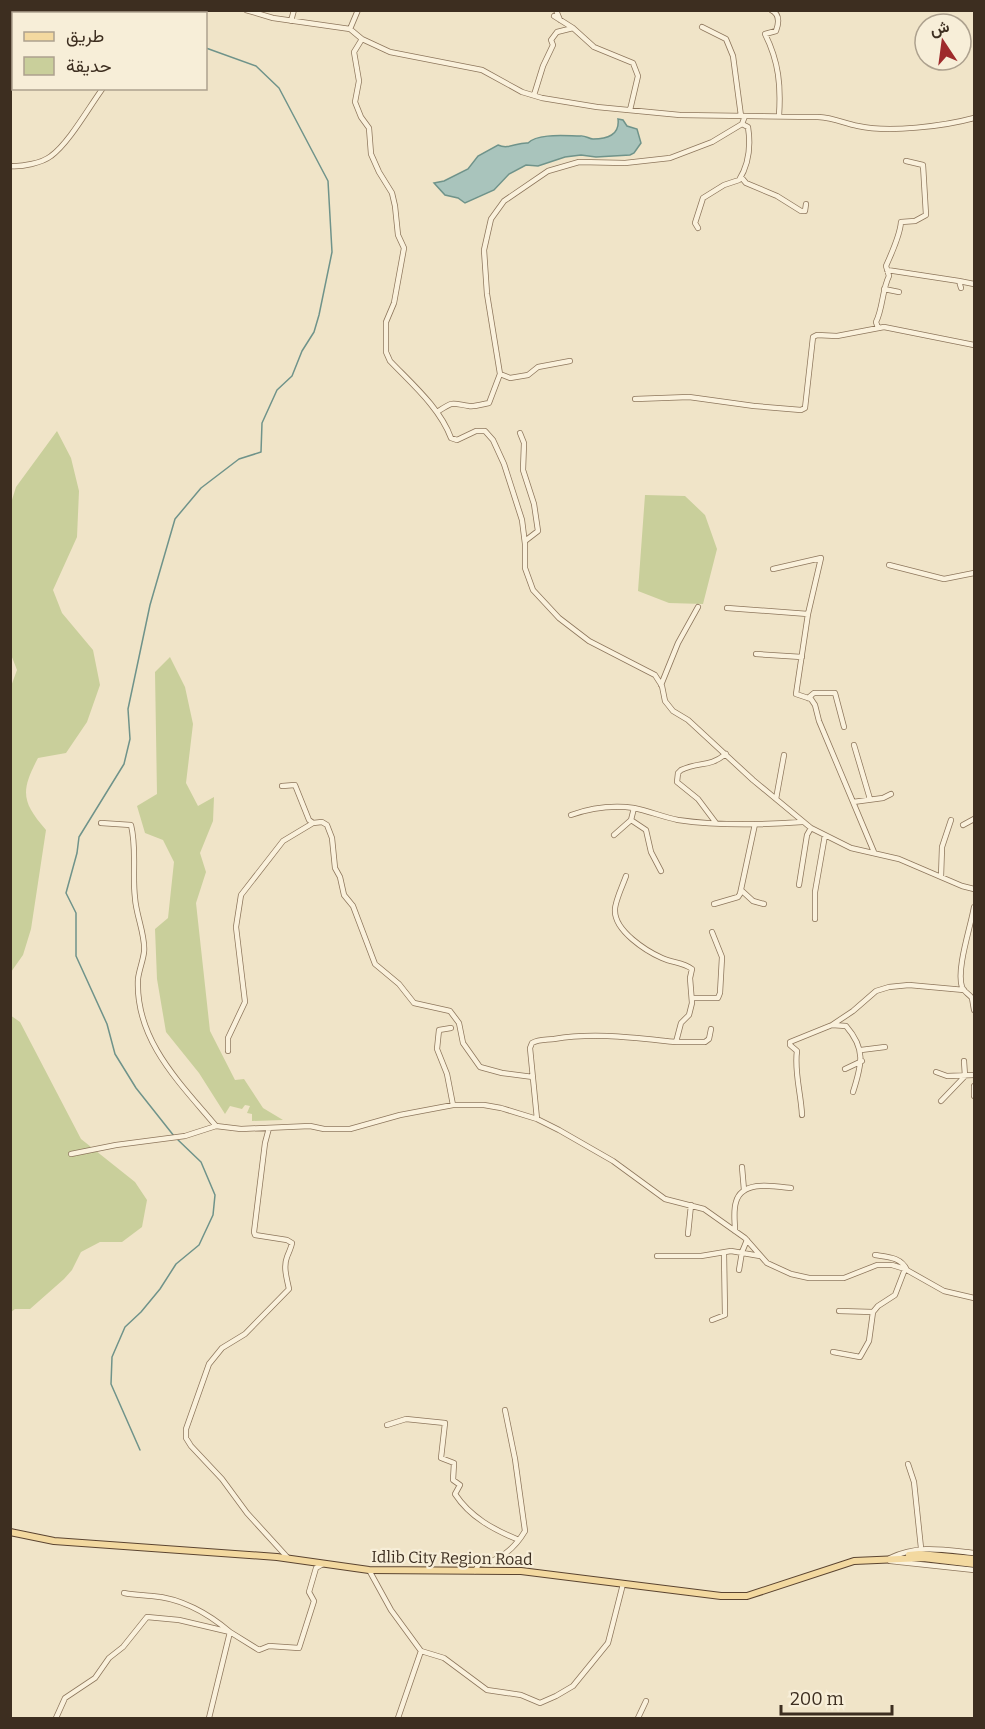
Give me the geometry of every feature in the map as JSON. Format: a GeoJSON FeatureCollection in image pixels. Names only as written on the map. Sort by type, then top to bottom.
{"type":"FeatureCollection","features":[{"type":"Feature","properties":{"kind":"main road","name":"Idlib City Region Road"},"geometry":{"type":"LineString","coordinates":[[10,1532],[54,1541],[288,1558],[369,1570],[520,1571],[721,1596],[747,1596],[854,1561],[923,1558],[975,1564]]}},
{"type":"Feature","properties":{"kind":"main road","name":"Idlib City Region Road"},"geometry":{"type":"LineString","coordinates":[[888,1559],[919,1554],[975,1559]]}},
{"type":"Feature","properties":{"kind":"street"},"geometry":{"type":"LineString","coordinates":[[246,10],[291,21],[350,29],[362,39],[390,52],[482,70],[522,92],[542,98],[597,107],[680,115],[835,118],[859,126],[888,129],[938,125],[975,117]]}},
{"type":"Feature","properties":{"kind":"street"},"geometry":{"type":"LineString","coordinates":[[275,18],[276,10]]}},
{"type":"Feature","properties":{"kind":"street"},"geometry":{"type":"LineString","coordinates":[[291,21],[294,10]]}},
{"type":"Feature","properties":{"kind":"street"},"geometry":{"type":"LineString","coordinates":[[350,29],[358,10]]}},
{"type":"Feature","properties":{"kind":"street"},"geometry":{"type":"LineString","coordinates":[[771,10],[778,18],[778,25],[776,31],[765,34],[780,76],[779,116]]}},
{"type":"Feature","properties":{"kind":"street"},"geometry":{"type":"LineString","coordinates":[[555,13],[560,20],[573,28],[594,47],[633,63],[638,76],[630,110]]}},
{"type":"Feature","properties":{"kind":"street"},"geometry":{"type":"LineString","coordinates":[[702,27],[726,39],[733,56],[743,116],[742,124]]}},
{"type":"Feature","properties":{"kind":"street"},"geometry":{"type":"LineString","coordinates":[[534,95],[543,66],[553,45],[551,40],[557,32],[573,28]]}},
{"type":"Feature","properties":{"kind":"street"},"geometry":{"type":"LineString","coordinates":[[362,39],[354,52],[359,81],[355,102],[361,117],[369,128],[371,154],[392,193],[398,235],[404,248],[394,303],[386,322],[386,352],[390,361],[447,426],[451,438],[457,440],[476,431],[485,431],[493,440],[504,464],[522,519],[525,568],[532,590],[560,618],[589,641],[655,675],[661,685],[665,701],[673,711],[688,720],[802,822],[851,848],[899,859],[975,889]]}},
{"type":"Feature","properties":{"kind":"street"},"geometry":{"type":"LineString","coordinates":[[10,166],[26,165],[50,157],[64,143],[102,90]]}},
{"type":"Feature","properties":{"kind":"street"},"geometry":{"type":"LineString","coordinates":[[698,228],[695,223],[703,198],[724,185],[739,180],[745,170],[750,142],[748,127],[742,124]]}},
{"type":"Feature","properties":{"kind":"street"},"geometry":{"type":"LineString","coordinates":[[436,412],[450,404],[461,403],[470,407],[489,403],[500,374],[487,294],[484,250],[491,219],[504,201],[548,171],[579,162],[625,163],[670,158],[711,142],[742,124]]}},
{"type":"Feature","properties":{"kind":"street"},"geometry":{"type":"LineString","coordinates":[[878,328],[876,322],[889,276],[886,266],[901,222],[915,221],[926,215],[923,165],[906,161]]}},
{"type":"Feature","properties":{"kind":"street"},"geometry":{"type":"LineString","coordinates":[[741,177],[746,183],[777,196],[801,211],[805,212],[806,204]]}},
{"type":"Feature","properties":{"kind":"street"},"geometry":{"type":"LineString","coordinates":[[887,270],[975,284]]}},
{"type":"Feature","properties":{"kind":"street"},"geometry":{"type":"LineString","coordinates":[[959,281],[961,288]]}},
{"type":"Feature","properties":{"kind":"street"},"geometry":{"type":"LineString","coordinates":[[884,289],[899,292]]}},
{"type":"Feature","properties":{"kind":"street"},"geometry":{"type":"LineString","coordinates":[[635,399],[689,397],[801,410],[805,408],[813,337],[837,336],[884,327],[975,345]]}},
{"type":"Feature","properties":{"kind":"street"},"geometry":{"type":"LineString","coordinates":[[500,374],[510,378],[528,375],[538,367],[570,361]]}},
{"type":"Feature","properties":{"kind":"street"},"geometry":{"type":"LineString","coordinates":[[520,433],[524,443],[523,470],[534,504],[538,531],[525,541]]}},
{"type":"Feature","properties":{"kind":"street"},"geometry":{"type":"LineString","coordinates":[[773,569],[821,558],[808,614],[796,694],[808,698],[815,705],[819,721],[874,852]]}},
{"type":"Feature","properties":{"kind":"street"},"geometry":{"type":"LineString","coordinates":[[889,565],[944,579],[975,573]]}},
{"type":"Feature","properties":{"kind":"street"},"geometry":{"type":"LineString","coordinates":[[661,685],[678,643],[698,606]]}},
{"type":"Feature","properties":{"kind":"street"},"geometry":{"type":"LineString","coordinates":[[727,608],[808,614]]}},
{"type":"Feature","properties":{"kind":"street"},"geometry":{"type":"LineString","coordinates":[[756,654],[802,657]]}},
{"type":"Feature","properties":{"kind":"street"},"geometry":{"type":"LineString","coordinates":[[808,698],[814,693],[835,693],[844,727]]}},
{"type":"Feature","properties":{"kind":"street"},"geometry":{"type":"LineString","coordinates":[[854,745],[870,800]]}},
{"type":"Feature","properties":{"kind":"street"},"geometry":{"type":"LineString","coordinates":[[716,823],[698,799],[677,782],[677,778],[681,770],[696,764],[713,763],[726,754]]}},
{"type":"Feature","properties":{"kind":"street"},"geometry":{"type":"LineString","coordinates":[[776,799],[784,755]]}},
{"type":"Feature","properties":{"kind":"street"},"geometry":{"type":"LineString","coordinates":[[282,786],[295,785],[305,811],[313,823]]}},
{"type":"Feature","properties":{"kind":"street"},"geometry":{"type":"LineString","coordinates":[[853,802],[891,794]]}},
{"type":"Feature","properties":{"kind":"street"},"geometry":{"type":"LineString","coordinates":[[571,815],[590,808],[634,808],[678,819],[716,823],[802,822]]}},
{"type":"Feature","properties":{"kind":"street"},"geometry":{"type":"LineString","coordinates":[[615,835],[631,820],[634,808]]}},
{"type":"Feature","properties":{"kind":"street"},"geometry":{"type":"LineString","coordinates":[[963,825],[975,819]]}},
{"type":"Feature","properties":{"kind":"street"},"geometry":{"type":"LineString","coordinates":[[631,820],[646,830],[651,852],[661,871]]}},
{"type":"Feature","properties":{"kind":"street"},"geometry":{"type":"LineString","coordinates":[[940,877],[942,847],[951,820]]}},
{"type":"Feature","properties":{"kind":"street"},"geometry":{"type":"LineString","coordinates":[[228,1051],[228,1038],[245,1002],[236,927],[241,895],[283,841],[313,823],[322,822],[327,825],[332,838],[335,868],[340,877],[344,895],[353,906],[379,969],[399,984],[414,1004],[454,1013],[459,1023],[463,1043],[480,1067],[502,1073],[534,1077]]}},
{"type":"Feature","properties":{"kind":"street"},"geometry":{"type":"LineString","coordinates":[[101,823],[130,825],[134,838],[135,899],[145,952],[138,977],[138,989],[147,1032],[166,1066],[216,1126]]}},
{"type":"Feature","properties":{"kind":"street"},"geometry":{"type":"LineString","coordinates":[[714,904],[738,897],[755,824]]}},
{"type":"Feature","properties":{"kind":"street"},"geometry":{"type":"LineString","coordinates":[[799,885],[807,835],[811,828]]}},
{"type":"Feature","properties":{"kind":"street"},"geometry":{"type":"LineString","coordinates":[[815,919],[815,892],[825,836]]}},
{"type":"Feature","properties":{"kind":"street"},"geometry":{"type":"LineString","coordinates":[[626,876],[614,910],[619,927],[659,957],[685,964],[692,969],[690,978],[692,998],[689,1015],[681,1023],[676,1041]]}},
{"type":"Feature","properties":{"kind":"street"},"geometry":{"type":"LineString","coordinates":[[741,890],[753,901],[764,904]]}},
{"type":"Feature","properties":{"kind":"street"},"geometry":{"type":"LineString","coordinates":[[975,907],[962,957],[962,985],[972,998],[975,1010]]}},
{"type":"Feature","properties":{"kind":"street"},"geometry":{"type":"LineString","coordinates":[[692,998],[718,998],[720,993],[722,957],[712,932]]}},
{"type":"Feature","properties":{"kind":"street"},"geometry":{"type":"LineString","coordinates":[[802,1115],[800,1087],[795,1066],[797,1051],[790,1044],[794,1040],[832,1025],[876,991],[889,987],[909,985],[964,990]]}},
{"type":"Feature","properties":{"kind":"street"},"geometry":{"type":"LineString","coordinates":[[832,1025],[846,1026],[861,1050],[862,1061],[854,1092]]}},
{"type":"Feature","properties":{"kind":"street"},"geometry":{"type":"LineString","coordinates":[[451,1028],[439,1030],[437,1049],[447,1074],[453,1105]]}},
{"type":"Feature","properties":{"kind":"street"},"geometry":{"type":"LineString","coordinates":[[537,1119],[530,1048],[537,1040],[617,1036],[705,1042],[709,1039],[711,1029]]}},
{"type":"Feature","properties":{"kind":"street"},"geometry":{"type":"LineString","coordinates":[[861,1050],[885,1047]]}},
{"type":"Feature","properties":{"kind":"street"},"geometry":{"type":"LineString","coordinates":[[845,1069],[862,1061]]}},
{"type":"Feature","properties":{"kind":"street"},"geometry":{"type":"LineString","coordinates":[[941,1101],[965,1076],[964,1061]]}},
{"type":"Feature","properties":{"kind":"street"},"geometry":{"type":"LineString","coordinates":[[936,1072],[946,1077],[975,1075]]}},
{"type":"Feature","properties":{"kind":"street"},"geometry":{"type":"LineString","coordinates":[[975,1086],[975,1096]]}},
{"type":"Feature","properties":{"kind":"street"},"geometry":{"type":"LineString","coordinates":[[71,1154],[116,1145],[172,1138],[216,1126],[241,1129],[310,1126],[324,1129],[350,1128],[453,1105],[484,1104],[537,1119],[613,1161],[665,1199],[704,1209],[747,1240],[759,1256],[776,1268],[791,1274],[809,1278],[844,1278],[877,1265],[892,1265],[906,1270],[944,1292],[975,1298]]}},
{"type":"Feature","properties":{"kind":"street"},"geometry":{"type":"LineString","coordinates":[[269,1128],[265,1143],[254,1232],[255,1235],[292,1243],[286,1259],[289,1289],[245,1334],[222,1348],[209,1364],[191,1409],[186,1438],[222,1479],[247,1513],[288,1558]]}},
{"type":"Feature","properties":{"kind":"street"},"geometry":{"type":"LineString","coordinates":[[742,1167],[744,1190]]}},
{"type":"Feature","properties":{"kind":"street"},"geometry":{"type":"LineString","coordinates":[[735,1231],[736,1201],[744,1190],[765,1186],[791,1188]]}},
{"type":"Feature","properties":{"kind":"street"},"geometry":{"type":"LineString","coordinates":[[688,1234],[692,1205]]}},
{"type":"Feature","properties":{"kind":"street"},"geometry":{"type":"LineString","coordinates":[[739,1270],[747,1240]]}},
{"type":"Feature","properties":{"kind":"street"},"geometry":{"type":"LineString","coordinates":[[712,1320],[725,1316],[724,1252]]}},
{"type":"Feature","properties":{"kind":"street"},"geometry":{"type":"LineString","coordinates":[[657,1256],[701,1256],[742,1252],[759,1256]]}},
{"type":"Feature","properties":{"kind":"street"},"geometry":{"type":"LineString","coordinates":[[875,1255],[895,1258],[906,1270]]}},
{"type":"Feature","properties":{"kind":"street"},"geometry":{"type":"LineString","coordinates":[[833,1352],[860,1357],[869,1341],[873,1312],[895,1295],[906,1270]]}},
{"type":"Feature","properties":{"kind":"street"},"geometry":{"type":"LineString","coordinates":[[839,1311],[873,1312]]}},
{"type":"Feature","properties":{"kind":"street"},"geometry":{"type":"LineString","coordinates":[[475,1572],[479,1564],[490,1563],[509,1551],[525,1531],[506,1410]]}},
{"type":"Feature","properties":{"kind":"street"},"geometry":{"type":"LineString","coordinates":[[387,1425],[406,1419],[445,1423],[441,1458],[454,1463],[453,1480],[460,1485],[455,1494],[464,1508],[500,1533],[519,1540]]}},
{"type":"Feature","properties":{"kind":"street"},"geometry":{"type":"LineString","coordinates":[[908,1464],[914,1482],[921,1548]]}},
{"type":"Feature","properties":{"kind":"street"},"geometry":{"type":"LineString","coordinates":[[975,1553],[921,1548],[901,1552],[888,1559],[891,1562],[975,1570]]}},
{"type":"Feature","properties":{"kind":"street"},"geometry":{"type":"LineString","coordinates":[[124,1593],[140,1597],[170,1599],[194,1608],[216,1620],[259,1650],[269,1646],[299,1648],[314,1601],[309,1592],[316,1568],[323,1563]]}},
{"type":"Feature","properties":{"kind":"street"},"geometry":{"type":"LineString","coordinates":[[369,1570],[391,1610],[421,1651],[444,1658],[487,1690],[521,1695],[540,1702],[573,1686],[608,1643],[623,1584]]}},
{"type":"Feature","properties":{"kind":"street"},"geometry":{"type":"LineString","coordinates":[[56,1719],[65,1698],[95,1678],[109,1658],[123,1647],[147,1617],[178,1620],[231,1632]]}},
{"type":"Feature","properties":{"kind":"street"},"geometry":{"type":"LineString","coordinates":[[209,1719],[231,1632]]}},
{"type":"Feature","properties":{"kind":"street"},"geometry":{"type":"LineString","coordinates":[[398,1719],[421,1651]]}},
{"type":"Feature","properties":{"kind":"street"},"geometry":{"type":"LineString","coordinates":[[638,1719],[646,1701]]}},
{"type":"Feature","properties":{"kind":"green space"},"geometry":{"type":"Polygon","coordinates":[[[57,431],[71,458],[79,491],[77,537],[53,590],[62,613],[93,650],[100,685],[87,722],[66,753],[38,758],[28,780],[26,796],[28,804],[46,830],[31,929],[23,955],[11,972],[10,689],[17,670],[10,652],[11,503],[16,487],[57,431]]]}},
{"type":"Feature","properties":{"kind":"green space"},"geometry":{"type":"Polygon","coordinates":[[[645,495],[685,496],[705,515],[717,549],[703,604],[669,603],[638,591],[645,495]]]}},
{"type":"Feature","properties":{"kind":"green space"},"geometry":{"type":"Polygon","coordinates":[[[170,657],[185,687],[193,724],[186,783],[198,806],[214,797],[213,821],[200,853],[206,872],[196,903],[210,1031],[235,1080],[244,1079],[263,1108],[283,1120],[252,1121],[252,1114],[247,1113],[250,1106],[245,1105],[242,1109],[230,1106],[225,1114],[199,1073],[166,1032],[157,979],[155,929],[168,918],[174,862],[163,840],[145,833],[137,806],[157,794],[155,672],[170,657]]]}},
{"type":"Feature","properties":{"kind":"green space"},"geometry":{"type":"Polygon","coordinates":[[[10,1015],[20,1022],[81,1139],[135,1182],[147,1200],[142,1227],[122,1242],[100,1242],[81,1252],[72,1270],[64,1279],[30,1309],[15,1309],[11,1312],[10,1015]]]}},
{"type":"Feature","properties":{"kind":"water"},"geometry":{"type":"Polygon","coordinates":[[[618,119],[623,120],[627,126],[637,129],[641,143],[630,155],[596,157],[581,155],[565,157],[538,166],[526,165],[509,174],[494,190],[465,203],[458,198],[445,195],[434,183],[444,181],[468,169],[478,156],[498,145],[528,143],[538,138],[552,136],[603,138],[615,132],[618,119]]]}},
{"type":"Feature","properties":{"kind":"waterway"},"geometry":{"type":"LineString","coordinates":[[174,1136],[136,1088],[115,1054],[107,1024],[76,956],[76,913],[66,893],[79,837],[124,764],[130,739],[128,709],[150,605],[175,519],[201,488],[239,459],[261,452],[262,423],[277,390],[292,376],[302,351],[314,332],[332,252],[328,181],[279,88],[256,66],[207,48]]}},
{"type":"Feature","properties":{"kind":"waterway"},"geometry":{"type":"LineString","coordinates":[[140,1450],[111,1384],[112,1357],[125,1327],[160,1289],[176,1264],[199,1245],[213,1215],[215,1195],[201,1162],[177,1139]]}}]}
